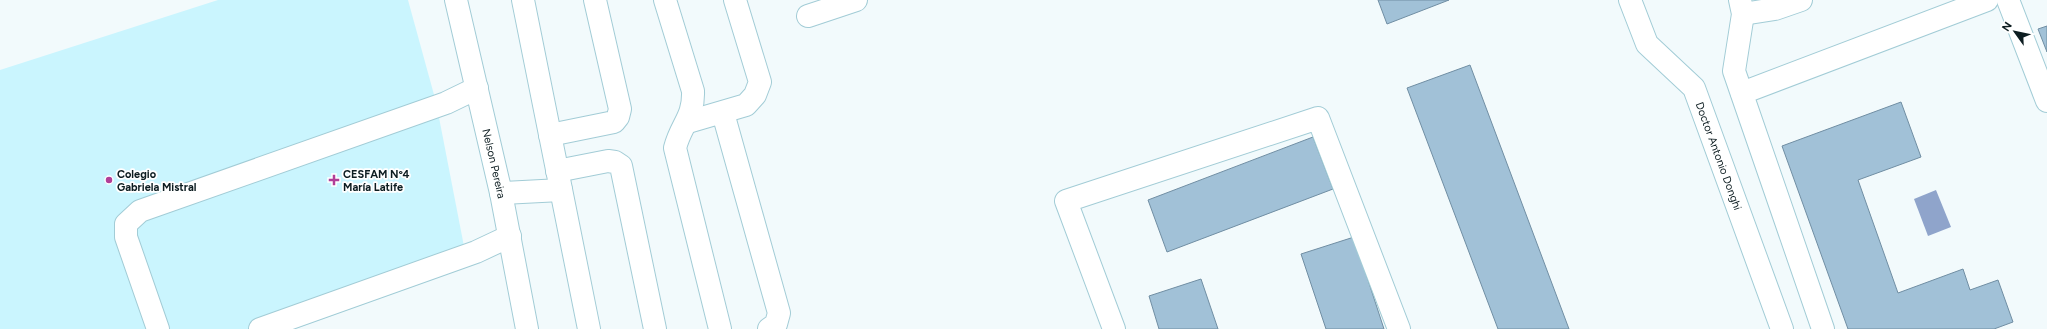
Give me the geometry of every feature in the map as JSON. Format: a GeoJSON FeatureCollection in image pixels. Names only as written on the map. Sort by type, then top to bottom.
{"type":"FeatureCollection","features":[{"type":"Feature","properties":{"kind":"street","name":"Nelson Pereira"},"geometry":{"type":"LineString","coordinates":[[456,0],[501,194],[527,329]]}},
{"type":"Feature","properties":{"kind":"street"},"geometry":{"type":"LineString","coordinates":[[523,0],[589,329]]}},
{"type":"Feature","properties":{"kind":"street"},"geometry":{"type":"LineString","coordinates":[[550,135],[614,122],[618,117],[620,109],[595,0]]}},
{"type":"Feature","properties":{"kind":"street"},"geometry":{"type":"LineString","coordinates":[[665,0],[693,91],[694,105],[688,122],[678,136],[675,148],[720,329]]}},
{"type":"Feature","properties":{"kind":"street"},"geometry":{"type":"LineString","coordinates":[[688,122],[746,105],[756,95],[760,82],[735,0]]}},
{"type":"Feature","properties":{"kind":"street"},"geometry":{"type":"LineString","coordinates":[[808,16],[856,0]]}},
{"type":"Feature","properties":{"kind":"street","name":"Doctor Antonio Donghi"},"geometry":{"type":"LineString","coordinates":[[1630,0],[1647,44],[1694,88],[1782,329]]}},
{"type":"Feature","properties":{"kind":"street"},"geometry":{"type":"LineString","coordinates":[[1801,0],[1775,9],[1741,7],[1734,71],[1823,329]]}},
{"type":"Feature","properties":{"kind":"street"},"geometry":{"type":"LineString","coordinates":[[1742,93],[1987,0]]}},
{"type":"Feature","properties":{"kind":"street"},"geometry":{"type":"LineString","coordinates":[[2008,0],[2047,100]]}},
{"type":"Feature","properties":{"kind":"street"},"geometry":{"type":"LineString","coordinates":[[158,329],[126,237],[126,224],[140,210],[446,103],[477,88]]}},
{"type":"Feature","properties":{"kind":"street"},"geometry":{"type":"LineString","coordinates":[[724,112],[779,313],[776,324],[769,329]]}},
{"type":"Feature","properties":{"kind":"street"},"geometry":{"type":"LineString","coordinates":[[1114,329],[1066,201],[1318,118],[1399,329]]}},
{"type":"Feature","properties":{"kind":"street"},"geometry":{"type":"LineString","coordinates":[[501,194],[559,181],[586,165],[608,161],[615,162],[621,166],[655,329]]}},
{"type":"Feature","properties":{"kind":"street"},"geometry":{"type":"LineString","coordinates":[[260,329],[476,252],[510,236]]}},
{"type":"Feature","properties":{"kind":"shaded area"},"geometry":{"type":"Polygon","coordinates":[[[218,0],[408,0],[436,102],[468,267],[295,329],[0,329],[0,70],[218,0]]]}},
{"type":"Feature","properties":{"kind":"shaded area"},"geometry":{"type":"Polygon","coordinates":[[[1936,190],[1951,227],[1928,236],[1914,199],[1936,190]]]}},
{"type":"Feature","properties":{"kind":"building"},"geometry":{"type":"Polygon","coordinates":[[[1378,0],[1449,0],[1387,24],[1378,0]]]}},
{"type":"Feature","properties":{"kind":"building"},"geometry":{"type":"Polygon","coordinates":[[[2047,26],[2047,52],[2038,29],[2047,26]]]}},
{"type":"Feature","properties":{"kind":"building"},"geometry":{"type":"Polygon","coordinates":[[[1470,65],[1569,329],[1498,329],[1407,88],[1470,65]]]}},
{"type":"Feature","properties":{"kind":"building"},"geometry":{"type":"Polygon","coordinates":[[[1901,102],[1921,157],[1858,180],[1898,293],[1963,269],[1970,290],[1998,280],[2013,322],[1994,329],[1848,329],[1782,146],[1901,102]]]}},
{"type":"Feature","properties":{"kind":"building"},"geometry":{"type":"Polygon","coordinates":[[[1313,137],[1333,189],[1167,252],[1148,200],[1313,137]]]}},
{"type":"Feature","properties":{"kind":"building"},"geometry":{"type":"Polygon","coordinates":[[[1354,237],[1384,329],[1326,329],[1301,254],[1354,237]]]}},
{"type":"Feature","properties":{"kind":"building"},"geometry":{"type":"Polygon","coordinates":[[[1201,279],[1218,329],[1159,329],[1149,296],[1201,279]]]}},
{"type":"Feature","properties":{"kind":"place","name":"Colegio Gabriela Mistral"},"geometry":{"type":"Point","coordinates":[109,180]}},
{"type":"Feature","properties":{"kind":"place","name":"CESFAM Nº4 María Latife"},"geometry":{"type":"Point","coordinates":[334,180]}}]}
